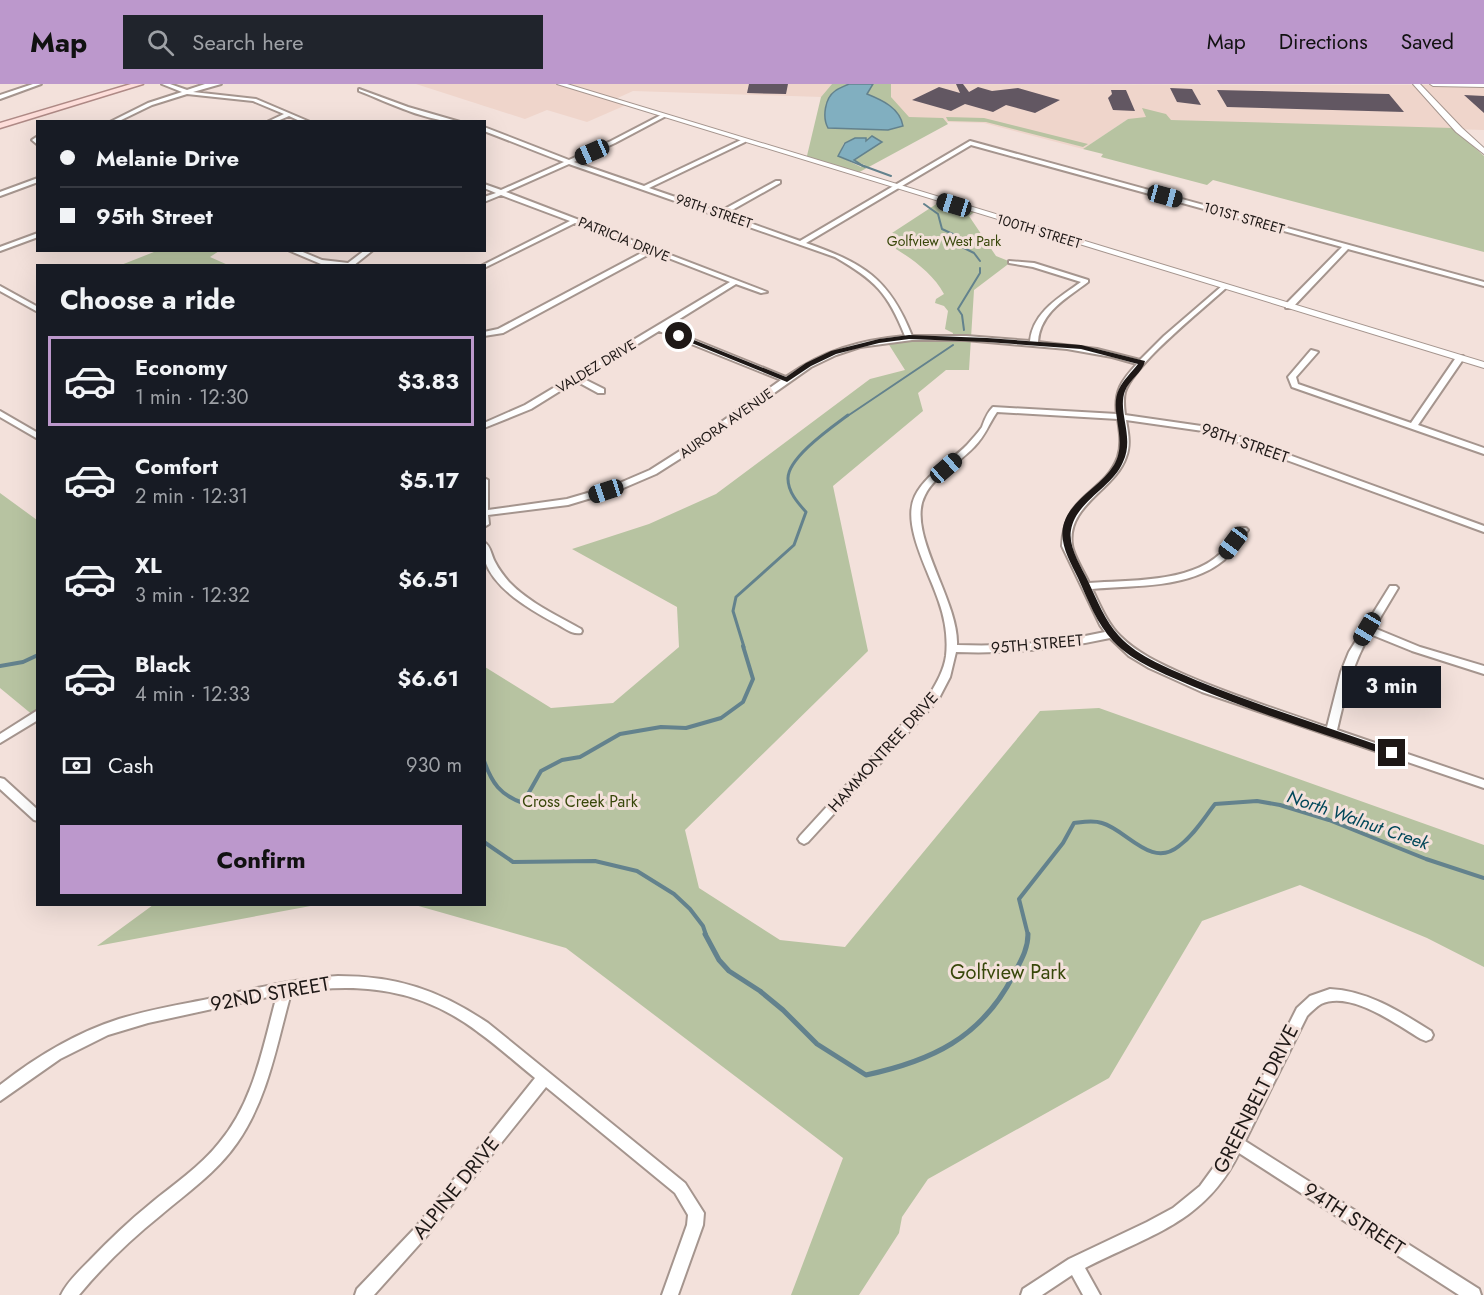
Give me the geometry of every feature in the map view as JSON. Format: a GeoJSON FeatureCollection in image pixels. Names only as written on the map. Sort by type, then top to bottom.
{"type":"FeatureCollection","features":[{"type":"Feature","properties":{"kind":"main road"},"geometry":{"type":"LineString","coordinates":[[0,119],[117,84]]}},
{"type":"Feature","properties":{"kind":"main road"},"geometry":{"type":"LineString","coordinates":[[0,126],[139,84]]}},
{"type":"Feature","properties":{"kind":"street"},"geometry":{"type":"LineString","coordinates":[[0,97],[38,84]]}},
{"type":"Feature","properties":{"kind":"street"},"geometry":{"type":"LineString","coordinates":[[165,84],[186,92],[254,100],[304,120]]}},
{"type":"Feature","properties":{"kind":"street"},"geometry":{"type":"LineString","coordinates":[[116,120],[136,109],[204,85],[218,84]]}},
{"type":"Feature","properties":{"kind":"street","name":"100TH STREET"},"geometry":{"type":"LineString","coordinates":[[560,84],[1484,365]]}},
{"type":"Feature","properties":{"kind":"street"},"geometry":{"type":"LineString","coordinates":[[1416,84],[1454,125],[1484,152]]}},
{"type":"Feature","properties":{"kind":"street"},"geometry":{"type":"LineString","coordinates":[[1433,84],[1484,85]]}},
{"type":"Feature","properties":{"kind":"street"},"geometry":{"type":"LineString","coordinates":[[361,90],[406,108],[451,120]]}},
{"type":"Feature","properties":{"kind":"street"},"geometry":{"type":"LineString","coordinates":[[274,120],[290,114]]}},
{"type":"Feature","properties":{"kind":"street"},"geometry":{"type":"LineString","coordinates":[[486,199],[663,117]]}},
{"type":"Feature","properties":{"kind":"street","name":"98TH STREET"},"geometry":{"type":"LineString","coordinates":[[486,130],[570,162],[803,242],[857,266],[880,284],[895,303],[909,337]]}},
{"type":"Feature","properties":{"kind":"street"},"geometry":{"type":"LineString","coordinates":[[646,187],[743,141]]}},
{"type":"Feature","properties":{"kind":"street","name":"101ST STREET"},"geometry":{"type":"LineString","coordinates":[[895,187],[970,142],[1484,284]]}},
{"type":"Feature","properties":{"kind":"street"},"geometry":{"type":"LineString","coordinates":[[0,194],[36,181]]}},
{"type":"Feature","properties":{"kind":"street"},"geometry":{"type":"LineString","coordinates":[[721,214],[778,182]]}},
{"type":"Feature","properties":{"kind":"street","name":"PATRICIA DRIVE"},"geometry":{"type":"LineString","coordinates":[[486,187],[763,292]]}},
{"type":"Feature","properties":{"kind":"street"},"geometry":{"type":"LineString","coordinates":[[803,242],[895,187]]}},
{"type":"Feature","properties":{"kind":"street"},"geometry":{"type":"LineString","coordinates":[[486,265],[576,220]]}},
{"type":"Feature","properties":{"kind":"street"},"geometry":{"type":"LineString","coordinates":[[0,249],[36,236]]}},
{"type":"Feature","properties":{"kind":"street"},"geometry":{"type":"LineString","coordinates":[[1289,306],[1346,247]]}},
{"type":"Feature","properties":{"kind":"street"},"geometry":{"type":"LineString","coordinates":[[486,334],[500,332],[652,250]]}},
{"type":"Feature","properties":{"kind":"street"},"geometry":{"type":"LineString","coordinates":[[296,252],[321,262],[339,264]]}},
{"type":"Feature","properties":{"kind":"street"},"geometry":{"type":"LineString","coordinates":[[349,264],[367,252]]}},
{"type":"Feature","properties":{"kind":"street"},"geometry":{"type":"LineString","coordinates":[[1011,262],[1034,265],[1086,281],[1039,319],[1033,333],[1034,343]]}},
{"type":"Feature","properties":{"kind":"street","name":"VALDEZ DRIVE"},"geometry":{"type":"LineString","coordinates":[[486,425],[529,406],[735,282]]}},
{"type":"Feature","properties":{"kind":"street"},"geometry":{"type":"LineString","coordinates":[[1224,287],[1142,363],[1122,390],[1125,445],[1119,464],[1069,520],[1066,533],[1067,546],[1105,625],[1133,653],[1206,689],[1484,784]]}},
{"type":"Feature","properties":{"kind":"street"},"geometry":{"type":"LineString","coordinates":[[0,288],[36,309]]}},
{"type":"Feature","properties":{"kind":"street"},"geometry":{"type":"LineString","coordinates":[[659,328],[787,380]]}},
{"type":"Feature","properties":{"kind":"street","name":"AURORA AVENUE"},"geometry":{"type":"LineString","coordinates":[[486,513],[568,502],[634,480],[670,462],[808,365],[841,350],[879,341],[909,337],[1034,343],[1081,347],[1142,363]]}},
{"type":"Feature","properties":{"kind":"street"},"geometry":{"type":"LineString","coordinates":[[1314,352],[1292,377],[1295,386],[1484,451]]}},
{"type":"Feature","properties":{"kind":"street"},"geometry":{"type":"LineString","coordinates":[[1413,426],[1460,358]]}},
{"type":"Feature","properties":{"kind":"street"},"geometry":{"type":"LineString","coordinates":[[576,378],[601,391]]}},
{"type":"Feature","properties":{"kind":"street","name":"98TH STREET"},"geometry":{"type":"LineString","coordinates":[[995,409],[1122,417],[1184,424],[1212,430],[1484,529]]}},
{"type":"Feature","properties":{"kind":"street","name":"HAMMONTREE DRIVE"},"geometry":{"type":"LineString","coordinates":[[804,838],[934,697],[948,673],[953,648],[951,627],[916,528],[915,507],[928,484],[976,441],[991,412],[995,409]]}},
{"type":"Feature","properties":{"kind":"street"},"geometry":{"type":"LineString","coordinates":[[0,413],[36,436]]}},
{"type":"Feature","properties":{"kind":"street"},"geometry":{"type":"LineString","coordinates":[[1087,586],[1176,578],[1198,572],[1222,557],[1243,530]]}},
{"type":"Feature","properties":{"kind":"street"},"geometry":{"type":"LineString","coordinates":[[486,550],[492,565],[506,587],[577,631]]}},
{"type":"Feature","properties":{"kind":"street"},"geometry":{"type":"LineString","coordinates":[[1330,732],[1353,652],[1393,588]]}},
{"type":"Feature","properties":{"kind":"street"},"geometry":{"type":"LineString","coordinates":[[1367,629],[1416,649],[1484,670]]}},
{"type":"Feature","properties":{"kind":"street","name":"95TH STREET"},"geometry":{"type":"LineString","coordinates":[[953,648],[1047,647],[1112,634]]}},
{"type":"Feature","properties":{"kind":"street"},"geometry":{"type":"LineString","coordinates":[[0,738],[36,715]]}},
{"type":"Feature","properties":{"kind":"street"},"geometry":{"type":"LineString","coordinates":[[0,782],[36,815]]}},
{"type":"Feature","properties":{"kind":"street","name":"92ND STREET"},"geometry":{"type":"LineString","coordinates":[[0,1094],[42,1062],[68,1047],[121,1024],[286,988],[330,982],[356,981],[384,984],[436,998],[483,1027],[680,1188],[696,1213],[692,1238],[670,1295]]}},
{"type":"Feature","properties":{"kind":"street"},"geometry":{"type":"LineString","coordinates":[[69,1295],[118,1242],[194,1178],[232,1139],[256,1092],[286,988]]}},
{"type":"Feature","properties":{"kind":"street","name":"GREENBELT DRIVE"},"geometry":{"type":"LineString","coordinates":[[1029,1295],[1050,1278],[1074,1264],[1159,1224],[1182,1211],[1201,1196],[1217,1176],[1236,1143],[1302,1012],[1317,997],[1342,994],[1356,998],[1426,1035]]}},
{"type":"Feature","properties":{"kind":"street","name":"ALPINE DRIVE"},"geometry":{"type":"LineString","coordinates":[[363,1295],[420,1233],[545,1077]]}},
{"type":"Feature","properties":{"kind":"street","name":"94TH STREET"},"geometry":{"type":"LineString","coordinates":[[1236,1143],[1473,1295]]}},
{"type":"Feature","properties":{"kind":"street"},"geometry":{"type":"LineString","coordinates":[[1074,1264],[1092,1295]]}},
{"type":"Feature","properties":{"kind":"shaded area"},"geometry":{"type":"Polygon","coordinates":[[[416,84],[832,84],[821,97],[633,91],[611,101],[626,105],[587,122],[547,110],[525,119],[416,84]]]}},
{"type":"Feature","properties":{"kind":"shaded area"},"geometry":{"type":"Polygon","coordinates":[[[891,84],[1484,85],[1484,130],[1128,119],[1083,149],[984,123],[948,122],[926,134],[911,130],[891,97],[891,84]]]}},
{"type":"Feature","properties":{"kind":"green space"},"geometry":{"type":"Polygon","coordinates":[[[832,84],[849,84],[835,91],[829,98],[825,114],[828,128],[888,130],[903,126],[894,110],[867,94],[873,84],[891,84],[891,97],[909,117],[943,118],[948,124],[854,175],[806,160],[821,97],[832,84]],[[872,136],[866,141],[865,138],[857,138],[844,143],[838,156],[861,167],[865,165],[854,159],[864,153],[875,138],[872,136]]]}},
{"type":"Feature","properties":{"kind":"green space"},"geometry":{"type":"Polygon","coordinates":[[[1142,108],[1166,114],[1171,120],[1453,128],[1484,156],[1484,252],[1213,180],[1207,185],[1101,157],[1103,154],[1083,149],[1128,119],[1146,117],[1142,108]]]}},
{"type":"Feature","properties":{"kind":"green space"},"geometry":{"type":"Polygon","coordinates":[[[946,117],[984,118],[1088,144],[1083,147],[986,122],[948,121],[946,117]]]}},
{"type":"Feature","properties":{"kind":"green space","name":"Golfview Park"},"geometry":{"type":"Polygon","coordinates":[[[941,201],[976,211],[969,216],[996,256],[1011,262],[974,290],[969,370],[946,370],[918,393],[923,411],[833,486],[868,651],[685,830],[699,888],[780,940],[845,947],[1040,711],[1099,708],[1484,845],[1484,967],[1427,938],[1300,885],[1202,921],[1109,1078],[928,1179],[902,1217],[899,1233],[859,1295],[791,1295],[843,1158],[566,948],[419,906],[486,906],[486,668],[551,708],[613,703],[679,647],[677,607],[572,549],[649,524],[716,494],[870,379],[905,370],[886,340],[952,338],[953,333],[945,329],[948,311],[944,306],[935,303],[936,299],[944,294],[923,268],[896,249],[892,233],[941,201]]]}},
{"type":"Feature","properties":{"kind":"green space"},"geometry":{"type":"Polygon","coordinates":[[[154,252],[218,252],[210,257],[226,264],[124,264],[154,252]]]}},
{"type":"Feature","properties":{"kind":"green space"},"geometry":{"type":"Polygon","coordinates":[[[0,493],[36,519],[36,715],[34,716],[0,688],[0,493]]]}},
{"type":"Feature","properties":{"kind":"green space"},"geometry":{"type":"Polygon","coordinates":[[[152,906],[311,906],[97,946],[152,906]]]}},
{"type":"Feature","properties":{"kind":"water"},"geometry":{"type":"Polygon","coordinates":[[[849,84],[873,84],[867,94],[894,110],[903,126],[888,130],[828,128],[825,113],[829,98],[835,91],[849,84]]]}},
{"type":"Feature","properties":{"kind":"water"},"geometry":{"type":"Polygon","coordinates":[[[872,136],[882,142],[854,160],[865,167],[838,156],[845,143],[855,138],[866,138],[866,141],[872,136]]]}},
{"type":"Feature","properties":{"kind":"building"},"geometry":{"type":"Polygon","coordinates":[[[749,84],[788,84],[786,94],[747,93],[749,84]]]}},
{"type":"Feature","properties":{"kind":"building"},"geometry":{"type":"Polygon","coordinates":[[[956,84],[963,84],[969,92],[978,87],[992,91],[1018,88],[1060,100],[1035,113],[1006,105],[993,112],[965,104],[951,111],[912,100],[939,87],[960,93],[956,84]]]}},
{"type":"Feature","properties":{"kind":"building"},"geometry":{"type":"Polygon","coordinates":[[[1170,88],[1192,89],[1201,105],[1177,102],[1170,88]]]}},
{"type":"Feature","properties":{"kind":"building"},"geometry":{"type":"Polygon","coordinates":[[[1111,90],[1126,90],[1135,111],[1113,110],[1108,98],[1112,94],[1111,90]]]}},
{"type":"Feature","properties":{"kind":"building"},"geometry":{"type":"Polygon","coordinates":[[[1217,90],[1389,94],[1404,112],[1227,107],[1217,90]]]}},
{"type":"Feature","properties":{"kind":"building"},"geometry":{"type":"Polygon","coordinates":[[[1464,95],[1484,96],[1484,113],[1464,95]]]}},
{"type":"Feature","properties":{"kind":"waterway"},"geometry":{"type":"LineString","coordinates":[[861,165],[891,176]]}},
{"type":"Feature","properties":{"kind":"waterway"},"geometry":{"type":"LineString","coordinates":[[924,204],[938,214],[942,229],[957,236],[958,245],[974,253],[980,261]]}},
{"type":"Feature","properties":{"kind":"waterway"},"geometry":{"type":"LineString","coordinates":[[964,330],[962,315],[958,309],[980,273],[980,268]]}},
{"type":"Feature","properties":{"kind":"waterway"},"geometry":{"type":"LineString","coordinates":[[846,417],[953,345]]}},
{"type":"Feature","properties":{"kind":"waterway"},"geometry":{"type":"LineString","coordinates":[[744,647],[733,611],[736,597],[794,545],[806,512],[790,488],[788,479],[790,471],[802,453],[848,415]]}},
{"type":"Feature","properties":{"kind":"waterway"},"geometry":{"type":"LineString","coordinates":[[486,766],[498,787],[508,796],[523,803],[541,771],[562,760],[580,757],[620,734],[661,727],[686,728],[721,718],[743,702],[753,679],[743,646]]}},
{"type":"Feature","properties":{"kind":"waterway","name":"North Walnut Creek"},"geometry":{"type":"LineString","coordinates":[[0,666],[23,662],[36,656]]}},
{"type":"Feature","properties":{"kind":"waterway","name":"North Walnut Creek"},"geometry":{"type":"LineString","coordinates":[[1028,935],[1019,899],[1063,843],[1074,823],[1092,821],[1102,823],[1149,851],[1169,852],[1189,837],[1215,804],[1257,801],[1280,805],[1329,820],[1426,859],[1484,878]]}},
{"type":"Feature","properties":{"kind":"waterway","name":"North Walnut Creek"},"geometry":{"type":"LineString","coordinates":[[486,843],[513,862],[595,861],[637,871],[674,894],[690,909],[703,926],[706,935]]}},
{"type":"Feature","properties":{"kind":"waterway","name":"North Walnut Creek"},"geometry":{"type":"LineString","coordinates":[[705,934],[719,960],[729,971],[760,991],[783,1010],[817,1044],[866,1075],[933,1054],[970,1031],[986,1016],[1013,976],[1027,945],[1028,935]]}},
{"type":"Feature","properties":{"kind":"route"},"geometry":{"type":"LineString","coordinates":[[679,336],[787,380],[820,358],[848,348],[909,337],[1081,347],[1142,363],[1127,380],[1122,390],[1120,404],[1125,445],[1119,464],[1076,510],[1069,520],[1066,533],[1070,554],[1105,625],[1133,653],[1153,665],[1206,689],[1392,753]]}},
{"type":"Feature","properties":{"kind":"park label","name":"Golfview West Park"},"geometry":{"type":"Point","coordinates":[944,241]}},
{"type":"Feature","properties":{"kind":"park label","name":"Cross Creek Park"},"geometry":{"type":"Point","coordinates":[580,801]}}]}
